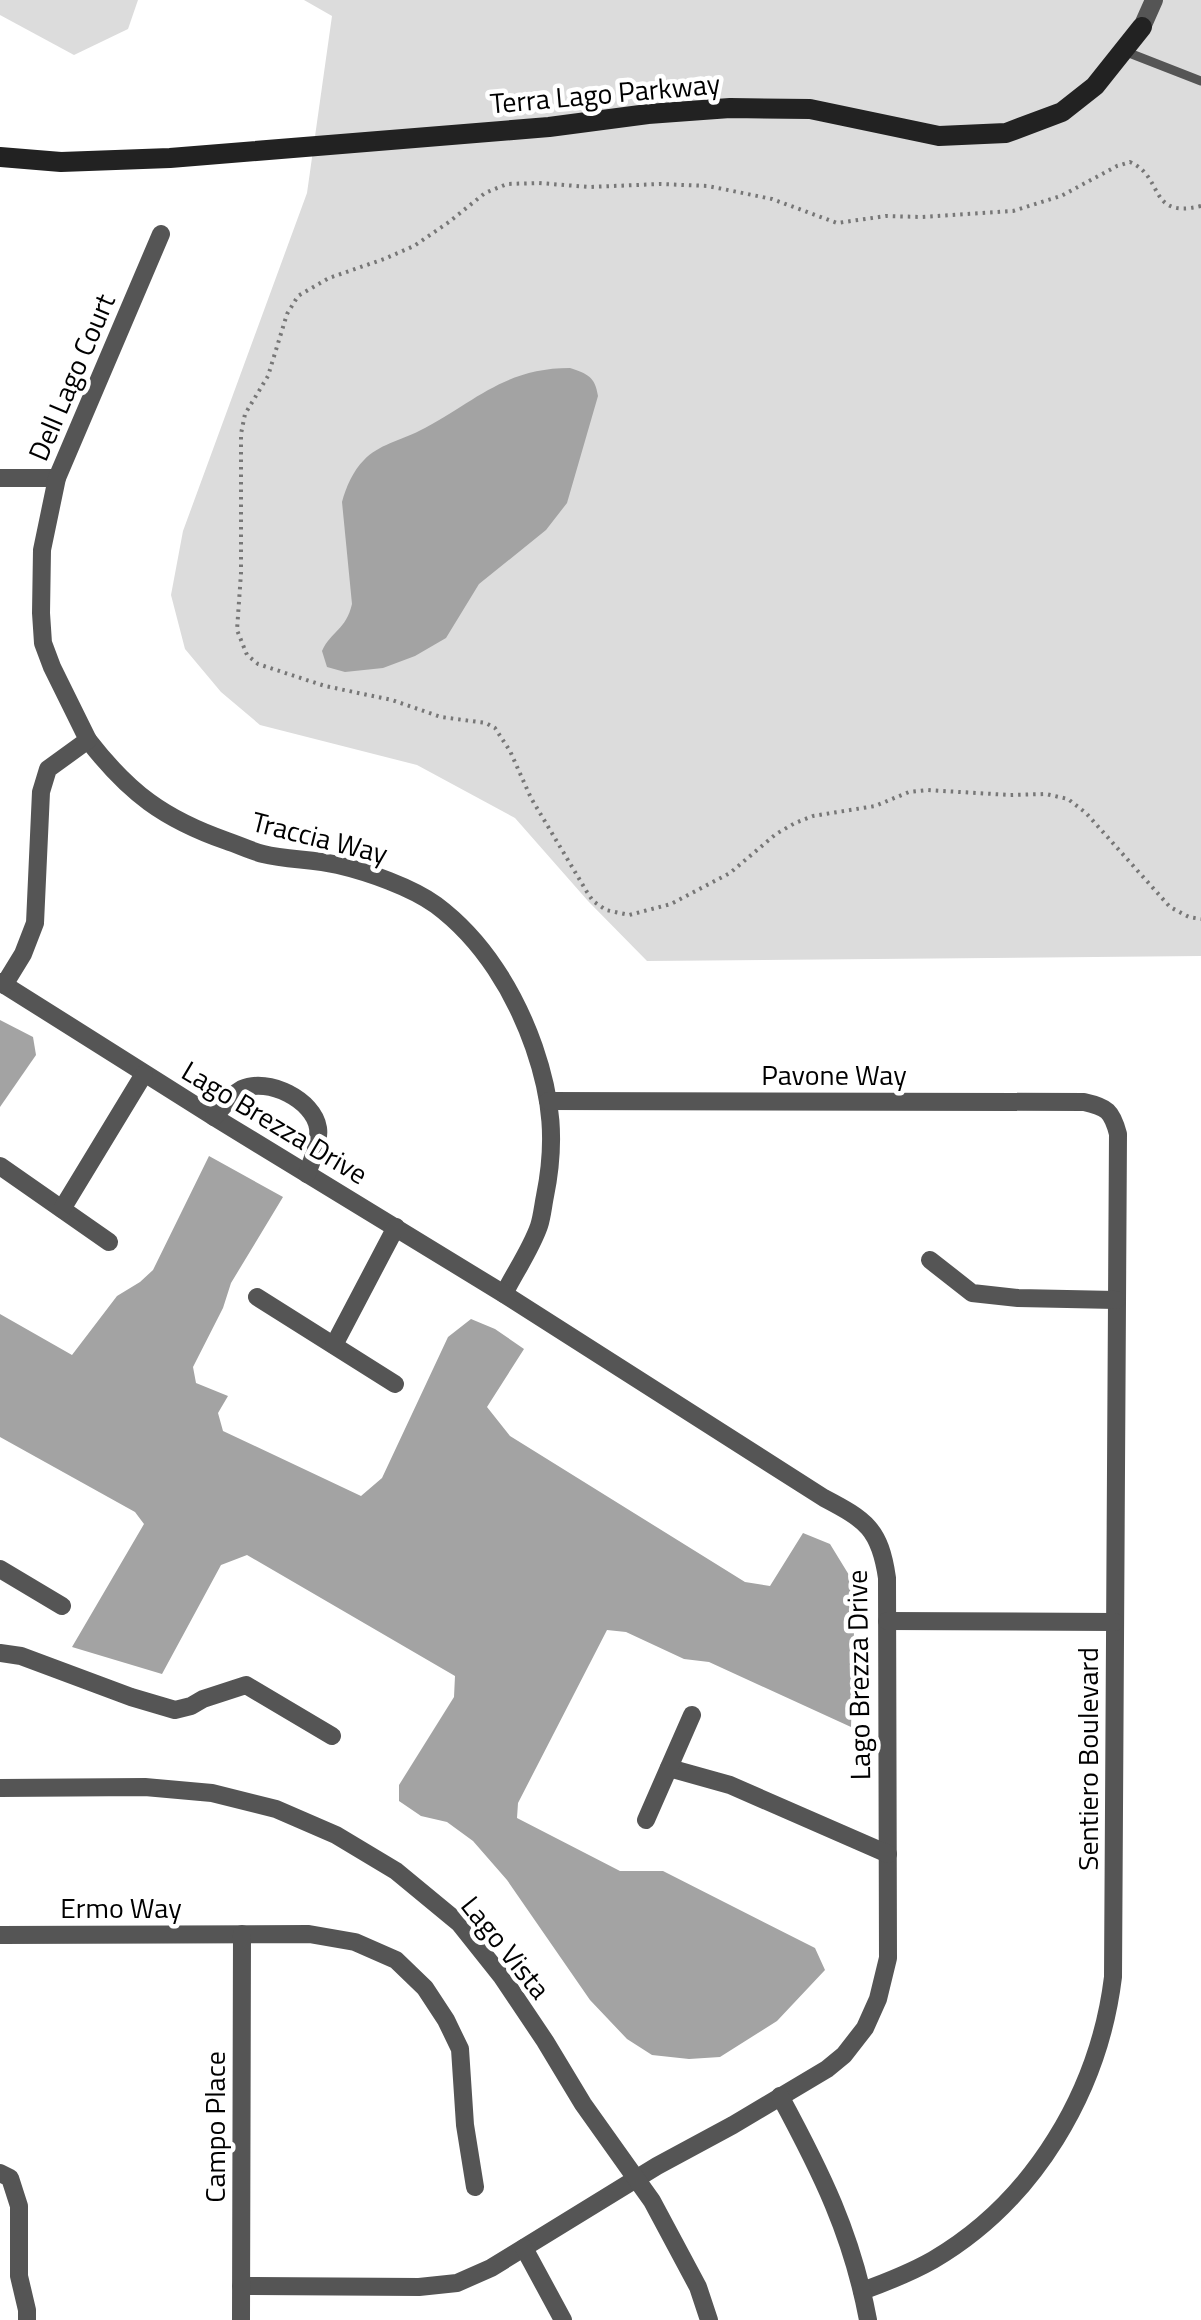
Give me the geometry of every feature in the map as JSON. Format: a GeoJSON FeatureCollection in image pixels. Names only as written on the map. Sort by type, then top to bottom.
{"type":"FeatureCollection","features":[{"type":"Feature","properties":{"kind":"street","name":"Terra Lago Parkway"},"geometry":{"type":"LineString","coordinates":[[0,157],[60,162],[170,158],[730,108],[810,108],[938,136],[1006,134],[1062,112],[1095,86],[1142,27],[1154,0]]}},
{"type":"Feature","properties":{"kind":"street","name":"Dell Lago Court"},"geometry":{"type":"LineString","coordinates":[[88,740],[43,642],[42,550],[57,478],[161,234]]}},
{"type":"Feature","properties":{"kind":"street"},"geometry":{"type":"LineString","coordinates":[[0,478],[57,478]]}},
{"type":"Feature","properties":{"kind":"street"},"geometry":{"type":"LineString","coordinates":[[2,984],[22,954],[35,922],[40,792],[48,769],[88,740]]}},
{"type":"Feature","properties":{"kind":"street","name":"Traccia Way"},"geometry":{"type":"LineString","coordinates":[[88,740],[112,772],[174,820],[264,854],[340,865],[390,882],[435,904],[473,940],[504,980],[528,1030],[544,1077],[552,1124],[550,1172],[539,1226],[504,1294]]}},
{"type":"Feature","properties":{"kind":"street","name":"Lago Brezza Drive"},"geometry":{"type":"LineString","coordinates":[[2,984],[854,1514],[874,1534],[883,1552],[887,1578],[888,1958],[866,2028],[844,2055],[827,2069],[491,2268],[457,2283],[419,2288],[241,2286]]}},
{"type":"Feature","properties":{"kind":"street"},"geometry":{"type":"LineString","coordinates":[[62,1209],[144,1074]]}},
{"type":"Feature","properties":{"kind":"street"},"geometry":{"type":"LineString","coordinates":[[214,1118],[243,1088],[275,1088],[292,1096],[312,1110],[319,1130],[307,1174]]}},
{"type":"Feature","properties":{"kind":"street","name":"Pavone Way"},"geometry":{"type":"LineString","coordinates":[[548,1101],[1084,1102],[1102,1106],[1114,1117]]}},
{"type":"Feature","properties":{"kind":"street","name":"Sentiero Boulevard"},"geometry":{"type":"LineString","coordinates":[[862,2291],[936,2258],[1004,2206],[1067,2122],[1092,2069],[1108,2014],[1113,1977],[1118,1134],[1114,1117]]}},
{"type":"Feature","properties":{"kind":"street"},"geometry":{"type":"LineString","coordinates":[[0,1166],[109,1242]]}},
{"type":"Feature","properties":{"kind":"street"},"geometry":{"type":"LineString","coordinates":[[334,1346],[396,1227]]}},
{"type":"Feature","properties":{"kind":"street"},"geometry":{"type":"LineString","coordinates":[[930,1260],[972,1293],[1116,1300]]}},
{"type":"Feature","properties":{"kind":"street"},"geometry":{"type":"LineString","coordinates":[[257,1297],[394,1384]]}},
{"type":"Feature","properties":{"kind":"street"},"geometry":{"type":"LineString","coordinates":[[2,1575],[62,1606]]}},
{"type":"Feature","properties":{"kind":"street"},"geometry":{"type":"LineString","coordinates":[[887,1621],[1115,1622]]}},
{"type":"Feature","properties":{"kind":"street"},"geometry":{"type":"LineString","coordinates":[[0,1654],[21,1656],[175,1710],[246,1685],[332,1736]]}},
{"type":"Feature","properties":{"kind":"street"},"geometry":{"type":"LineString","coordinates":[[646,1820],[692,1715]]}},
{"type":"Feature","properties":{"kind":"street"},"geometry":{"type":"LineString","coordinates":[[668,1768],[730,1785],[888,1854]]}},
{"type":"Feature","properties":{"kind":"street","name":"Lago Vista"},"geometry":{"type":"LineString","coordinates":[[0,1788],[145,1787],[212,1794],[276,1809],[336,1835],[396,1872],[458,1922],[502,1977],[583,2104],[652,2201],[698,2286],[709,2320]]}},
{"type":"Feature","properties":{"kind":"street","name":"Campo Place"},"geometry":{"type":"LineString","coordinates":[[241,2320],[242,1934]]}},
{"type":"Feature","properties":{"kind":"street","name":"Ermo Way"},"geometry":{"type":"LineString","coordinates":[[0,1935],[308,1934],[355,1942],[396,1960],[425,1988],[460,2049],[465,2126],[475,2187]]}},
{"type":"Feature","properties":{"kind":"street"},"geometry":{"type":"LineString","coordinates":[[780,2096],[832,2197],[851,2250],[868,2320]]}},
{"type":"Feature","properties":{"kind":"street"},"geometry":{"type":"LineString","coordinates":[[5,2176],[19,2206],[19,2276],[26,2320]]}},
{"type":"Feature","properties":{"kind":"street"},"geometry":{"type":"LineString","coordinates":[[524,2248],[563,2320]]}},
{"type":"Feature","properties":{"kind":"lane"},"geometry":{"type":"LineString","coordinates":[[1124,51],[1201,81]]}},
{"type":"Feature","properties":{"kind":"path"},"geometry":{"type":"LineString","coordinates":[[1201,206],[1177,208],[1165,204],[1141,168],[1130,162],[1061,196],[1013,211],[921,218],[886,216],[837,223],[772,199],[687,184],[589,187],[516,183],[485,192],[414,246],[312,286],[298,296],[287,314],[268,376],[245,414],[241,434],[237,630],[246,655],[258,664],[325,686],[495,728],[586,892],[600,907],[617,914],[643,912],[690,896],[730,873],[776,834],[813,816],[875,806],[909,792],[927,790],[1010,796],[1054,794],[1068,799],[1086,813],[1170,907],[1201,919]]}},
{"type":"Feature","properties":{"kind":"shaded area"},"geometry":{"type":"Polygon","coordinates":[[[0,0],[138,0],[128,29],[74,55],[0,15],[0,0]]]}},
{"type":"Feature","properties":{"kind":"shaded area"},"geometry":{"type":"Polygon","coordinates":[[[304,0],[1201,0],[1201,956],[647,961],[515,818],[417,765],[260,725],[221,692],[185,649],[171,595],[183,531],[307,193],[332,16],[304,0]]]}},
{"type":"Feature","properties":{"kind":"shaded area"},"geometry":{"type":"Polygon","coordinates":[[[570,368],[589,377],[598,396],[567,503],[546,530],[479,584],[446,638],[383,668],[345,672],[327,667],[322,651],[346,620],[352,604],[342,502],[360,464],[376,450],[419,431],[507,381],[526,374],[570,368]]]}},
{"type":"Feature","properties":{"kind":"shaded area"},"geometry":{"type":"Polygon","coordinates":[[[0,1020],[33,1037],[36,1055],[0,1107],[0,1020]]]}},
{"type":"Feature","properties":{"kind":"shaded area"},"geometry":{"type":"Polygon","coordinates":[[[209,1156],[283,1197],[231,1283],[223,1308],[193,1367],[196,1383],[228,1396],[218,1413],[223,1431],[361,1496],[382,1478],[448,1337],[471,1319],[495,1329],[524,1349],[487,1407],[510,1436],[745,1582],[770,1586],[803,1533],[830,1544],[849,1575],[854,1631],[851,1727],[709,1662],[684,1659],[626,1632],[607,1630],[518,1803],[517,1818],[620,1871],[663,1871],[815,1948],[825,1970],[777,2021],[720,2057],[652,2055],[627,2039],[590,2000],[507,1880],[473,1841],[447,1822],[421,1816],[399,1801],[399,1785],[454,1697],[455,1676],[247,1555],[221,1565],[162,1674],[72,1647],[144,1524],[135,1512],[0,1437],[0,1314],[72,1355],[117,1296],[153,1270],[209,1156]]]}}]}
